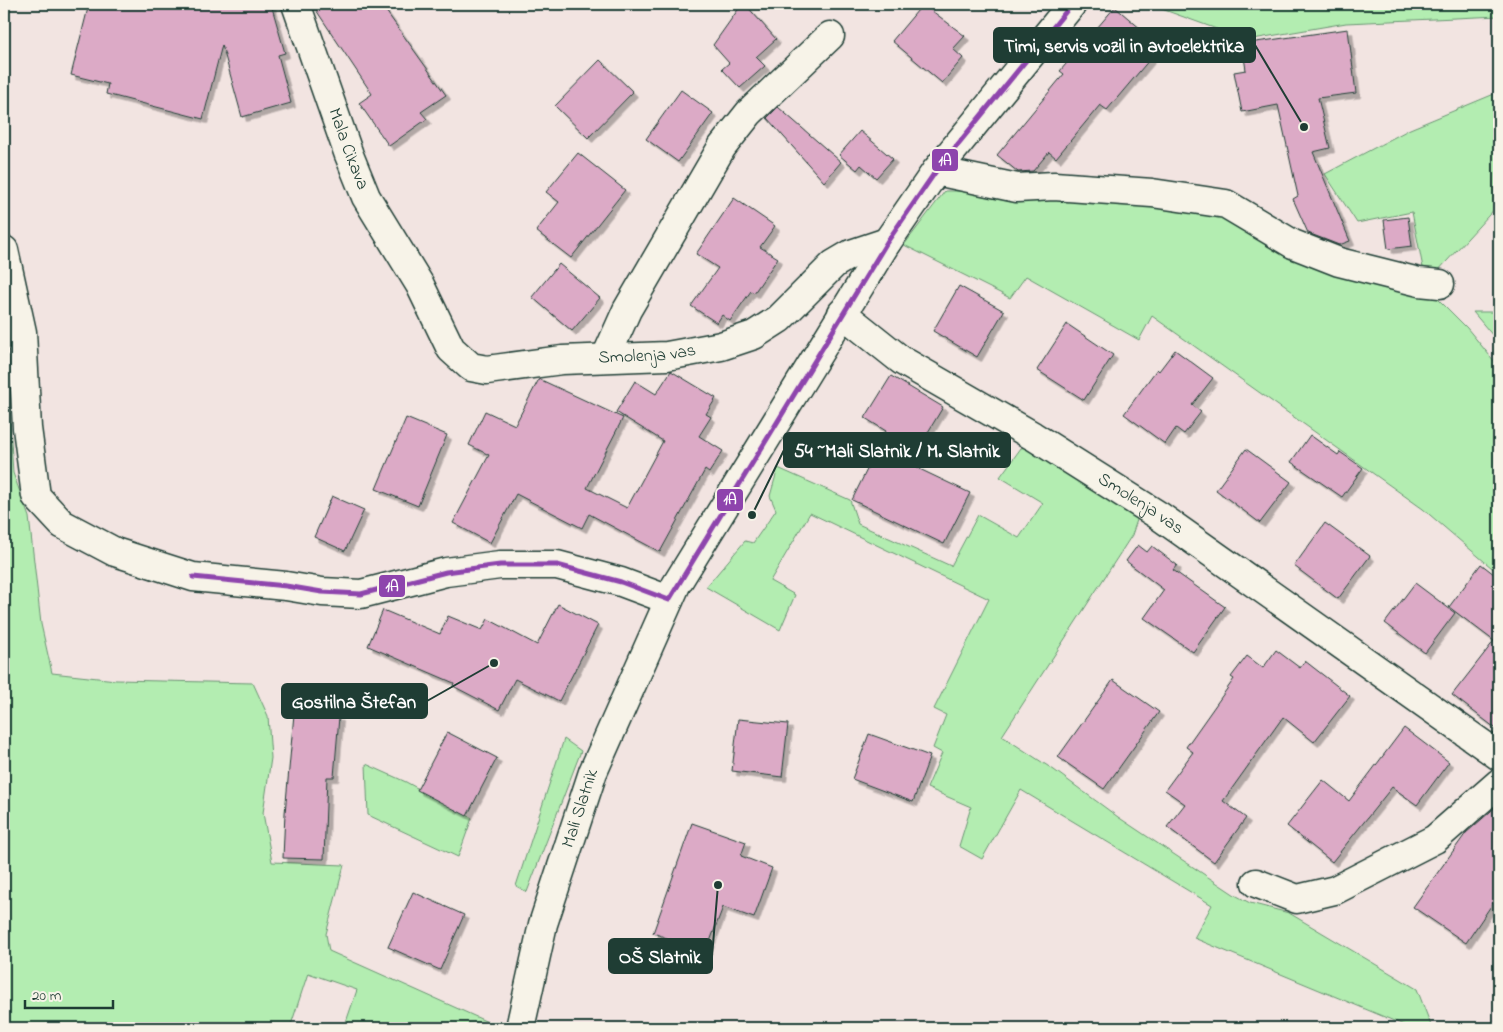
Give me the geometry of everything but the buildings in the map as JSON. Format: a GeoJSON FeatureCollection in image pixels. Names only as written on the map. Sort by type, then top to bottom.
{"type":"FeatureCollection","features":[{"type":"Feature","properties":{"kind":"street","name":"Mala Cikava"},"geometry":{"type":"LineString","coordinates":[[296,4],[349,155],[366,197],[420,285]]}},
{"type":"Feature","properties":{"kind":"street"},"geometry":{"type":"LineString","coordinates":[[842,312],[936,171],[1072,4]]}},
{"type":"Feature","properties":{"kind":"street"},"geometry":{"type":"LineString","coordinates":[[606,357],[627,310],[722,147],[750,114],[830,36]]}},
{"type":"Feature","properties":{"kind":"street"},"geometry":{"type":"LineString","coordinates":[[936,171],[1017,188],[1054,186],[1152,193],[1226,204],[1293,244],[1339,262],[1419,282],[1440,284]]}},
{"type":"Feature","properties":{"kind":"street","name":"Smolenja vas"},"geometry":{"type":"LineString","coordinates":[[420,285],[451,350],[470,367],[487,370],[606,357],[667,356],[721,346],[754,335],[779,319],[834,264],[851,254],[887,242]]}},
{"type":"Feature","properties":{"kind":"street"},"geometry":{"type":"LineString","coordinates":[[4,250],[22,332],[27,428],[36,496],[62,524],[115,552],[193,577],[286,586],[322,592],[362,594],[446,572],[500,565],[557,565],[621,582],[669,600]]}},
{"type":"Feature","properties":{"kind":"street","name":"Smolenja vas"},"geometry":{"type":"LineString","coordinates":[[842,312],[901,360],[1032,436],[1158,515],[1499,756]]}},
{"type":"Feature","properties":{"kind":"street","name":"Mali Slatnik"},"geometry":{"type":"LineString","coordinates":[[520,1028],[543,924],[593,772],[669,600],[842,312]]}},
{"type":"Feature","properties":{"kind":"street"},"geometry":{"type":"LineString","coordinates":[[1256,883],[1297,899],[1335,890],[1435,839],[1499,783]]}},
{"type":"Feature","properties":{"kind":"green space"},"geometry":{"type":"Polygon","coordinates":[[[1148,4],[1499,4],[1499,16],[1346,23],[1247,40],[1148,4]]]}},
{"type":"Feature","properties":{"kind":"green space"},"geometry":{"type":"Polygon","coordinates":[[[1499,92],[1499,204],[1436,273],[1424,273],[1412,212],[1357,223],[1325,174],[1410,129],[1499,92]]]}},
{"type":"Feature","properties":{"kind":"green space"},"geometry":{"type":"Polygon","coordinates":[[[945,191],[979,191],[1120,202],[1222,215],[1434,295],[1467,328],[1499,367],[1499,574],[1423,509],[1152,316],[1139,340],[1026,276],[1010,298],[904,245],[945,191]]]}},
{"type":"Feature","properties":{"kind":"green space"},"geometry":{"type":"Polygon","coordinates":[[[1473,312],[1499,312],[1499,343],[1473,312]]]}},
{"type":"Feature","properties":{"kind":"green space"},"geometry":{"type":"Polygon","coordinates":[[[4,327],[13,473],[29,517],[41,624],[52,673],[116,680],[253,683],[268,716],[271,758],[263,813],[272,862],[344,865],[326,934],[329,951],[501,1028],[395,1028],[388,1025],[386,1028],[344,1028],[357,990],[308,973],[290,1028],[4,1028],[4,327]]]}},
{"type":"Feature","properties":{"kind":"green space"},"geometry":{"type":"Polygon","coordinates":[[[1032,446],[1139,514],[1132,535],[1002,736],[1054,770],[1118,817],[1235,895],[1250,903],[1289,913],[1417,989],[1432,1028],[1411,1028],[1194,938],[1212,905],[1021,790],[982,859],[959,846],[971,807],[927,788],[942,753],[933,748],[946,715],[934,709],[989,599],[810,513],[770,581],[795,595],[780,630],[706,587],[745,541],[753,543],[776,510],[770,496],[778,468],[850,500],[858,524],[951,566],[978,515],[1019,538],[1043,503],[1000,477],[1021,448],[1032,446]]]}},
{"type":"Feature","properties":{"kind":"green space"},"geometry":{"type":"Polygon","coordinates":[[[564,739],[581,751],[527,892],[516,886],[564,739]]]}},
{"type":"Feature","properties":{"kind":"green space"},"geometry":{"type":"Polygon","coordinates":[[[366,764],[406,782],[472,818],[458,857],[368,815],[366,764]]]}},
{"type":"Feature","properties":{"kind":"transit line","name":"1A"},"geometry":{"type":"LineString","coordinates":[[193,577],[286,586],[322,592],[361,594],[446,572],[500,565],[557,565],[621,582],[669,600],[887,242],[936,171],[1072,4]]}},
{"type":"Feature","properties":{"kind":"place","name":"Timi, servis vozil in avtoelektrika"},"geometry":{"type":"Point","coordinates":[1304,127]}},
{"type":"Feature","properties":{"kind":"place","name":"54 ~Mali Slatnik / M. Slatnik"},"geometry":{"type":"Point","coordinates":[752,515]}},
{"type":"Feature","properties":{"kind":"place","name":"Gostilna Štefan"},"geometry":{"type":"Point","coordinates":[494,663]}},
{"type":"Feature","properties":{"kind":"place","name":"OŠ Slatnik"},"geometry":{"type":"Point","coordinates":[718,885]}}]}
